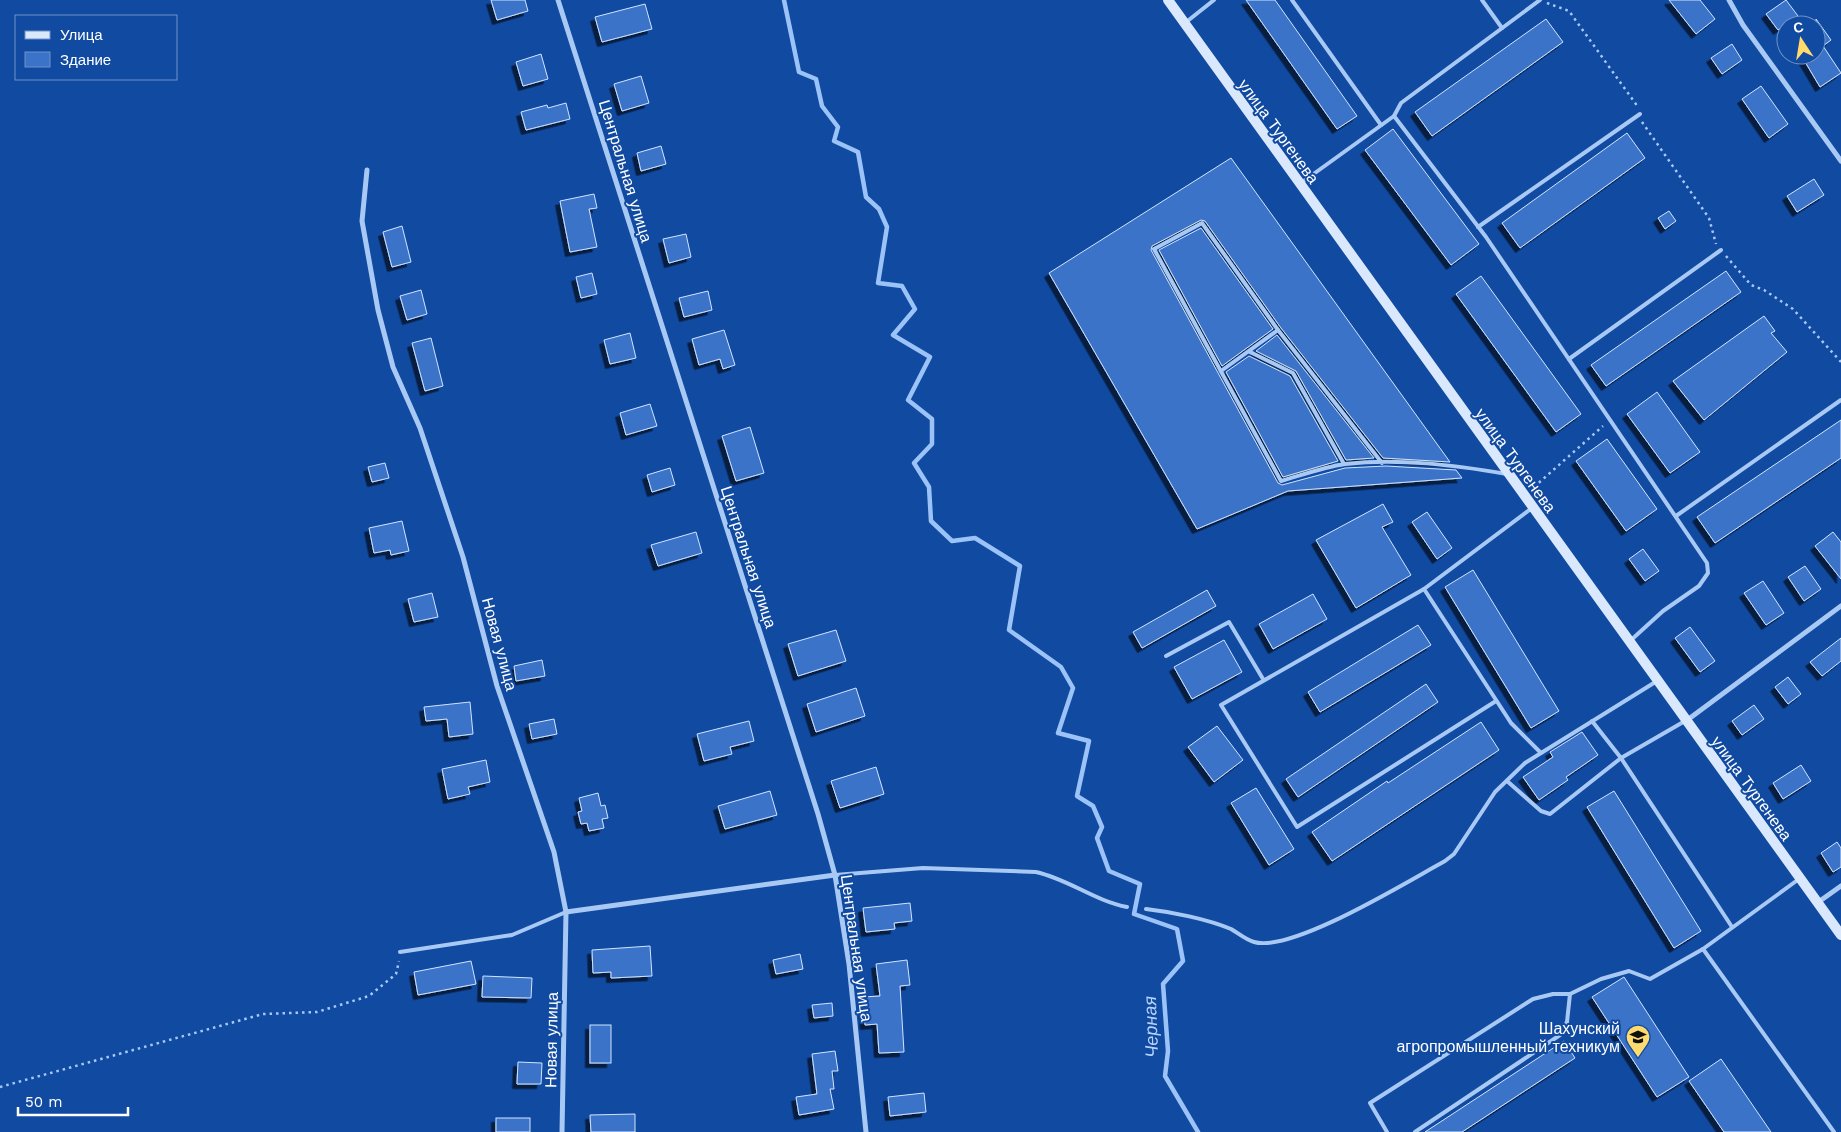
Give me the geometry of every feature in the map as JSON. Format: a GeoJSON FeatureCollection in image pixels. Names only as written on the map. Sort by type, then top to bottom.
{"type":"FeatureCollection","features":[{"type":"Feature","properties":{"kind":"street","name":"Центральная улица"},"geometry":{"type":"LineString","coordinates":[[558,0],[815,805],[835,874],[849,964],[866,1132]]}},
{"type":"Feature","properties":{"kind":"street","name":"улица Тургенева"},"geometry":{"type":"LineString","coordinates":[[1168,0],[1507,474],[1841,935]]}},
{"type":"Feature","properties":{"kind":"street"},"geometry":{"type":"LineString","coordinates":[[1729,0],[1743,25],[1841,161]]}},
{"type":"Feature","properties":{"kind":"street","name":"Новая улица"},"geometry":{"type":"LineString","coordinates":[[367,170],[362,221],[378,310],[393,367],[420,428],[464,557],[497,686],[554,852],[566,912],[562,1132]]}},
{"type":"Feature","properties":{"kind":"street"},"geometry":{"type":"LineString","coordinates":[[1685,721],[1841,606]]}},
{"type":"Feature","properties":{"kind":"street"},"geometry":{"type":"LineString","coordinates":[[566,912],[835,874]]}},
{"type":"Feature","properties":{"kind":"street"},"geometry":{"type":"LineString","coordinates":[[1817,903],[1841,886]]}},
{"type":"Feature","properties":{"kind":"lane"},"geometry":{"type":"LineString","coordinates":[[1184,24],[1214,0]]}},
{"type":"Feature","properties":{"kind":"lane"},"geometry":{"type":"LineString","coordinates":[[1292,0],[1381,125]]}},
{"type":"Feature","properties":{"kind":"lane"},"geometry":{"type":"LineString","coordinates":[[1482,0],[1502,28]]}},
{"type":"Feature","properties":{"kind":"lane"},"geometry":{"type":"LineString","coordinates":[[1299,184],[1394,116],[1401,103],[1540,0]]}},
{"type":"Feature","properties":{"kind":"lane"},"geometry":{"type":"LineString","coordinates":[[1478,227],[1640,114]]}},
{"type":"Feature","properties":{"kind":"lane"},"geometry":{"type":"LineString","coordinates":[[1394,116],[1478,227],[1707,563],[1708,573],[1699,586],[1663,611],[1629,642]]}},
{"type":"Feature","properties":{"kind":"lane"},"geometry":{"type":"LineString","coordinates":[[1382,463],[1278,330],[1202,223],[1154,249],[1281,481],[1344,464],[1452,465],[1507,474]]}},
{"type":"Feature","properties":{"kind":"lane"},"geometry":{"type":"LineString","coordinates":[[1569,359],[1721,250]]}},
{"type":"Feature","properties":{"kind":"lane"},"geometry":{"type":"LineString","coordinates":[[1221,371],[1250,352],[1278,330]]}},
{"type":"Feature","properties":{"kind":"lane"},"geometry":{"type":"LineString","coordinates":[[1250,352],[1293,373],[1344,464]]}},
{"type":"Feature","properties":{"kind":"lane"},"geometry":{"type":"LineString","coordinates":[[1676,516],[1841,400]]}},
{"type":"Feature","properties":{"kind":"lane"},"geometry":{"type":"LineString","coordinates":[[1496,701],[1297,827],[1221,705],[1262,679],[1424,589],[1532,508]]}},
{"type":"Feature","properties":{"kind":"lane"},"geometry":{"type":"LineString","coordinates":[[1424,589],[1511,723],[1541,753]]}},
{"type":"Feature","properties":{"kind":"lane"},"geometry":{"type":"LineString","coordinates":[[1166,656],[1229,622],[1262,679]]}},
{"type":"Feature","properties":{"kind":"lane"},"geometry":{"type":"LineString","coordinates":[[1146,909],[1165,911],[1230,929],[1255,943],[1286,940],[1315,930],[1450,858],[1495,792],[1525,763],[1656,681]]}},
{"type":"Feature","properties":{"kind":"lane"},"geometry":{"type":"LineString","coordinates":[[1592,721],[1621,758],[1732,927]]}},
{"type":"Feature","properties":{"kind":"lane"},"geometry":{"type":"LineString","coordinates":[[1507,781],[1541,811],[1550,814],[1621,758],[1685,721]]}},
{"type":"Feature","properties":{"kind":"lane"},"geometry":{"type":"LineString","coordinates":[[835,874],[858,875],[923,868],[1036,872],[1053,876],[1111,904],[1127,907]]}},
{"type":"Feature","properties":{"kind":"lane"},"geometry":{"type":"LineString","coordinates":[[1387,1132],[1370,1103],[1533,999],[1553,994],[1570,994],[1601,979],[1629,971],[1650,979],[1703,948],[1800,879]]}},
{"type":"Feature","properties":{"kind":"lane"},"geometry":{"type":"LineString","coordinates":[[400,952],[512,935],[566,912]]}},
{"type":"Feature","properties":{"kind":"lane"},"geometry":{"type":"LineString","coordinates":[[1703,948],[1834,1132]]}},
{"type":"Feature","properties":{"kind":"lane"},"geometry":{"type":"LineString","coordinates":[[1415,1132],[1560,1035],[1568,1022],[1570,994]]}},
{"type":"Feature","properties":{"kind":"path"},"geometry":{"type":"LineString","coordinates":[[1540,0],[1569,11],[1637,104],[1643,125],[1709,218],[1713,240],[1721,250],[1751,285],[1764,290],[1793,308],[1841,362]]}},
{"type":"Feature","properties":{"kind":"path"},"geometry":{"type":"LineString","coordinates":[[1523,496],[1610,420]]}},
{"type":"Feature","properties":{"kind":"path"},"geometry":{"type":"LineString","coordinates":[[0,1086],[263,1014],[317,1012],[369,996],[396,974],[400,952]]}},
{"type":"Feature","properties":{"kind":"building"},"geometry":{"type":"Polygon","coordinates":[[[491,0],[525,0],[528,11],[497,20],[491,0]]]}},
{"type":"Feature","properties":{"kind":"building"},"geometry":{"type":"Polygon","coordinates":[[[1246,0],[1275,0],[1357,116],[1337,129],[1246,0]]]}},
{"type":"Feature","properties":{"kind":"building"},"geometry":{"type":"Polygon","coordinates":[[[1669,0],[1700,0],[1715,19],[1696,34],[1669,0]]]}},
{"type":"Feature","properties":{"kind":"building"},"geometry":{"type":"Polygon","coordinates":[[[1786,0],[1797,15],[1776,15],[1776,27],[1766,14],[1786,0]]]}},
{"type":"Feature","properties":{"kind":"building"},"geometry":{"type":"Polygon","coordinates":[[[645,4],[652,29],[602,42],[595,17],[645,4]]]}},
{"type":"Feature","properties":{"kind":"building"},"geometry":{"type":"Polygon","coordinates":[[[1546,19],[1563,42],[1432,136],[1415,112],[1546,19]]]}},
{"type":"Feature","properties":{"kind":"building"},"geometry":{"type":"Polygon","coordinates":[[[1826,33],[1831,40],[1826,44],[1826,33]]]}},
{"type":"Feature","properties":{"kind":"building"},"geometry":{"type":"Polygon","coordinates":[[[1732,44],[1742,60],[1722,74],[1711,58],[1732,44]]]}},
{"type":"Feature","properties":{"kind":"building"},"geometry":{"type":"Polygon","coordinates":[[[1826,50],[1841,73],[1820,87],[1807,65],[1826,65],[1826,50]]]}},
{"type":"Feature","properties":{"kind":"building"},"geometry":{"type":"Polygon","coordinates":[[[541,54],[548,79],[523,86],[516,62],[541,54]]]}},
{"type":"Feature","properties":{"kind":"building"},"geometry":{"type":"Polygon","coordinates":[[[641,76],[649,103],[622,111],[614,84],[641,76]]]}},
{"type":"Feature","properties":{"kind":"building"},"geometry":{"type":"Polygon","coordinates":[[[1761,86],[1788,124],[1769,138],[1742,99],[1761,86]]]}},
{"type":"Feature","properties":{"kind":"building"},"geometry":{"type":"Polygon","coordinates":[[[566,103],[570,119],[526,130],[521,112],[547,105],[548,108],[566,103]]]}},
{"type":"Feature","properties":{"kind":"building"},"geometry":{"type":"Polygon","coordinates":[[[1393,129],[1479,244],[1451,265],[1365,150],[1393,129]]]}},
{"type":"Feature","properties":{"kind":"building"},"geometry":{"type":"Polygon","coordinates":[[[1627,133],[1645,158],[1520,248],[1502,223],[1627,133]]]}},
{"type":"Feature","properties":{"kind":"building"},"geometry":{"type":"Polygon","coordinates":[[[661,146],[666,164],[641,171],[637,153],[661,146]]]}},
{"type":"Feature","properties":{"kind":"building"},"geometry":{"type":"Polygon","coordinates":[[[1231,158],[1450,462],[1383,458],[1281,328],[1205,221],[1201,220],[1152,246],[1151,250],[1278,483],[1282,485],[1345,468],[1386,466],[1456,470],[1462,478],[1288,491],[1197,529],[1049,273],[1231,158]]]}},
{"type":"Feature","properties":{"kind":"building"},"geometry":{"type":"Polygon","coordinates":[[[1814,179],[1824,195],[1797,212],[1787,196],[1814,179]]]}},
{"type":"Feature","properties":{"kind":"building"},"geometry":{"type":"Polygon","coordinates":[[[594,194],[597,208],[589,209],[597,247],[570,252],[560,201],[594,194]]]}},
{"type":"Feature","properties":{"kind":"building"},"geometry":{"type":"Polygon","coordinates":[[[1669,211],[1676,221],[1665,229],[1658,218],[1669,211]]]}},
{"type":"Feature","properties":{"kind":"building"},"geometry":{"type":"Polygon","coordinates":[[[402,226],[411,262],[392,267],[383,232],[402,226]]]}},
{"type":"Feature","properties":{"kind":"building"},"geometry":{"type":"Polygon","coordinates":[[[1201,228],[1273,329],[1222,366],[1159,250],[1201,228]]]}},
{"type":"Feature","properties":{"kind":"building"},"geometry":{"type":"Polygon","coordinates":[[[686,234],[691,257],[669,263],[663,239],[686,234]]]}},
{"type":"Feature","properties":{"kind":"building"},"geometry":{"type":"Polygon","coordinates":[[[1726,271],[1741,292],[1606,386],[1591,365],[1726,271]]]}},
{"type":"Feature","properties":{"kind":"building"},"geometry":{"type":"Polygon","coordinates":[[[592,273],[597,294],[581,298],[576,277],[592,273]]]}},
{"type":"Feature","properties":{"kind":"building"},"geometry":{"type":"Polygon","coordinates":[[[1481,276],[1581,414],[1556,432],[1456,294],[1481,276]]]}},
{"type":"Feature","properties":{"kind":"building"},"geometry":{"type":"Polygon","coordinates":[[[421,290],[427,314],[407,320],[400,296],[421,290]]]}},
{"type":"Feature","properties":{"kind":"building"},"geometry":{"type":"Polygon","coordinates":[[[708,291],[712,310],[684,317],[679,298],[708,291]]]}},
{"type":"Feature","properties":{"kind":"building"},"geometry":{"type":"Polygon","coordinates":[[[1764,316],[1775,331],[1771,333],[1787,352],[1704,420],[1673,381],[1764,316]]]}},
{"type":"Feature","properties":{"kind":"building"},"geometry":{"type":"Polygon","coordinates":[[[724,330],[735,365],[723,369],[720,359],[699,365],[692,339],[724,330]]]}},
{"type":"Feature","properties":{"kind":"building"},"geometry":{"type":"Polygon","coordinates":[[[630,333],[636,358],[610,364],[604,340],[630,333]]]}},
{"type":"Feature","properties":{"kind":"building"},"geometry":{"type":"Polygon","coordinates":[[[1277,335],[1374,458],[1346,460],[1296,371],[1256,351],[1277,335]]]}},
{"type":"Feature","properties":{"kind":"building"},"geometry":{"type":"Polygon","coordinates":[[[431,338],[443,386],[425,391],[412,343],[431,338]]]}},
{"type":"Feature","properties":{"kind":"building"},"geometry":{"type":"Polygon","coordinates":[[[1249,356],[1290,376],[1338,461],[1283,477],[1226,372],[1249,356]]]}},
{"type":"Feature","properties":{"kind":"building"},"geometry":{"type":"Polygon","coordinates":[[[1657,392],[1700,452],[1670,473],[1627,414],[1657,392]]]}},
{"type":"Feature","properties":{"kind":"building"},"geometry":{"type":"Polygon","coordinates":[[[650,404],[657,426],[626,435],[620,413],[650,404]]]}},
{"type":"Feature","properties":{"kind":"building"},"geometry":{"type":"Polygon","coordinates":[[[1841,420],[1841,458],[1715,543],[1697,517],[1841,420]]]}},
{"type":"Feature","properties":{"kind":"building"},"geometry":{"type":"Polygon","coordinates":[[[750,427],[764,473],[736,481],[722,436],[750,427]]]}},
{"type":"Feature","properties":{"kind":"building"},"geometry":{"type":"Polygon","coordinates":[[[1607,439],[1657,509],[1626,531],[1576,461],[1607,439]]]}},
{"type":"Feature","properties":{"kind":"building"},"geometry":{"type":"Polygon","coordinates":[[[385,463],[389,478],[372,482],[368,467],[385,463]]]}},
{"type":"Feature","properties":{"kind":"building"},"geometry":{"type":"Polygon","coordinates":[[[670,468],[675,485],[652,492],[647,475],[670,468]]]}},
{"type":"Feature","properties":{"kind":"building"},"geometry":{"type":"Polygon","coordinates":[[[1383,504],[1393,522],[1382,527],[1411,575],[1356,608],[1316,540],[1383,504]]]}},
{"type":"Feature","properties":{"kind":"building"},"geometry":{"type":"Polygon","coordinates":[[[1427,512],[1452,548],[1437,559],[1412,522],[1427,512]]]}},
{"type":"Feature","properties":{"kind":"building"},"geometry":{"type":"Polygon","coordinates":[[[402,521],[409,551],[391,555],[390,550],[374,553],[369,528],[402,521]]]}},
{"type":"Feature","properties":{"kind":"building"},"geometry":{"type":"Polygon","coordinates":[[[696,532],[702,553],[658,566],[651,545],[696,532]]]}},
{"type":"Feature","properties":{"kind":"building"},"geometry":{"type":"Polygon","coordinates":[[[1833,532],[1841,542],[1841,579],[1815,546],[1833,532]]]}},
{"type":"Feature","properties":{"kind":"building"},"geometry":{"type":"Polygon","coordinates":[[[1643,549],[1659,571],[1645,581],[1629,559],[1643,549]]]}},
{"type":"Feature","properties":{"kind":"building"},"geometry":{"type":"Polygon","coordinates":[[[1805,566],[1821,589],[1804,601],[1788,577],[1805,566]]]}},
{"type":"Feature","properties":{"kind":"building"},"geometry":{"type":"Polygon","coordinates":[[[1473,570],[1559,711],[1531,728],[1445,587],[1473,570]]]}},
{"type":"Feature","properties":{"kind":"building"},"geometry":{"type":"Polygon","coordinates":[[[1763,581],[1784,613],[1766,625],[1744,593],[1763,581]]]}},
{"type":"Feature","properties":{"kind":"building"},"geometry":{"type":"Polygon","coordinates":[[[1207,590],[1216,606],[1142,648],[1133,632],[1207,590]]]}},
{"type":"Feature","properties":{"kind":"building"},"geometry":{"type":"Polygon","coordinates":[[[432,593],[438,617],[414,622],[408,599],[432,593]]]}},
{"type":"Feature","properties":{"kind":"building"},"geometry":{"type":"Polygon","coordinates":[[[1313,594],[1327,619],[1273,649],[1259,624],[1313,594]]]}},
{"type":"Feature","properties":{"kind":"building"},"geometry":{"type":"Polygon","coordinates":[[[1418,625],[1431,645],[1320,712],[1308,692],[1418,625]]]}},
{"type":"Feature","properties":{"kind":"building"},"geometry":{"type":"Polygon","coordinates":[[[1690,627],[1715,661],[1700,672],[1675,638],[1690,627]]]}},
{"type":"Feature","properties":{"kind":"building"},"geometry":{"type":"Polygon","coordinates":[[[836,630],[846,661],[798,676],[788,644],[836,630]]]}},
{"type":"Feature","properties":{"kind":"building"},"geometry":{"type":"Polygon","coordinates":[[[1841,638],[1841,661],[1822,676],[1810,662],[1841,638]]]}},
{"type":"Feature","properties":{"kind":"building"},"geometry":{"type":"Polygon","coordinates":[[[1224,640],[1242,672],[1192,699],[1174,667],[1224,640]]]}},
{"type":"Feature","properties":{"kind":"building"},"geometry":{"type":"Polygon","coordinates":[[[542,660],[545,676],[516,681],[514,666],[542,660]]]}},
{"type":"Feature","properties":{"kind":"building"},"geometry":{"type":"Polygon","coordinates":[[[1788,677],[1801,694],[1788,704],[1775,687],[1788,677]]]}},
{"type":"Feature","properties":{"kind":"building"},"geometry":{"type":"Polygon","coordinates":[[[1426,684],[1438,702],[1298,797],[1286,779],[1426,684]]]}},
{"type":"Feature","properties":{"kind":"building"},"geometry":{"type":"Polygon","coordinates":[[[856,688],[865,716],[816,732],[807,704],[856,688]]]}},
{"type":"Feature","properties":{"kind":"building"},"geometry":{"type":"Polygon","coordinates":[[[470,702],[473,734],[449,737],[447,719],[426,721],[424,707],[470,702]]]}},
{"type":"Feature","properties":{"kind":"building"},"geometry":{"type":"Polygon","coordinates":[[[1754,705],[1764,719],[1742,735],[1732,721],[1754,705]]]}},
{"type":"Feature","properties":{"kind":"building"},"geometry":{"type":"Polygon","coordinates":[[[554,719],[557,734],[532,739],[529,724],[554,719]]]}},
{"type":"Feature","properties":{"kind":"building"},"geometry":{"type":"Polygon","coordinates":[[[749,721],[754,741],[730,747],[732,754],[704,761],[697,734],[749,721]]]}},
{"type":"Feature","properties":{"kind":"building"},"geometry":{"type":"Polygon","coordinates":[[[1481,722],[1499,750],[1332,861],[1312,832],[1387,781],[1388,783],[1481,722]]]}},
{"type":"Feature","properties":{"kind":"building"},"geometry":{"type":"Polygon","coordinates":[[[1217,726],[1243,760],[1214,782],[1188,747],[1217,726]]]}},
{"type":"Feature","properties":{"kind":"building"},"geometry":{"type":"Polygon","coordinates":[[[1582,732],[1598,755],[1566,777],[1568,780],[1539,800],[1523,777],[1553,757],[1550,752],[1582,732]]]}},
{"type":"Feature","properties":{"kind":"building"},"geometry":{"type":"Polygon","coordinates":[[[486,760],[490,782],[468,787],[470,794],[448,799],[442,769],[486,760]]]}},
{"type":"Feature","properties":{"kind":"building"},"geometry":{"type":"Polygon","coordinates":[[[1801,765],[1811,781],[1783,799],[1773,783],[1801,765]]]}},
{"type":"Feature","properties":{"kind":"building"},"geometry":{"type":"Polygon","coordinates":[[[876,767],[884,794],[840,808],[831,781],[876,767]]]}},
{"type":"Feature","properties":{"kind":"building"},"geometry":{"type":"Polygon","coordinates":[[[1256,788],[1294,849],[1269,865],[1231,803],[1256,788]]]}},
{"type":"Feature","properties":{"kind":"building"},"geometry":{"type":"Polygon","coordinates":[[[770,791],[777,815],[725,829],[718,806],[770,791]]]}},
{"type":"Feature","properties":{"kind":"building"},"geometry":{"type":"Polygon","coordinates":[[[1614,791],[1701,931],[1674,948],[1587,807],[1614,791]]]}},
{"type":"Feature","properties":{"kind":"building"},"geometry":{"type":"Polygon","coordinates":[[[598,793],[601,806],[605,805],[608,818],[602,819],[604,828],[589,831],[587,823],[581,824],[578,812],[582,811],[579,798],[598,793]]]}},
{"type":"Feature","properties":{"kind":"building"},"geometry":{"type":"Polygon","coordinates":[[[1837,842],[1841,848],[1841,867],[1833,872],[1821,853],[1837,842]]]}},
{"type":"Feature","properties":{"kind":"building"},"geometry":{"type":"Polygon","coordinates":[[[910,903],[912,921],[894,923],[895,929],[866,932],[863,908],[910,903]]]}},
{"type":"Feature","properties":{"kind":"building"},"geometry":{"type":"Polygon","coordinates":[[[650,946],[652,976],[611,978],[611,972],[593,973],[592,950],[650,946]]]}},
{"type":"Feature","properties":{"kind":"building"},"geometry":{"type":"Polygon","coordinates":[[[800,954],[803,969],[776,974],[773,960],[800,954]]]}},
{"type":"Feature","properties":{"kind":"building"},"geometry":{"type":"Polygon","coordinates":[[[907,960],[910,985],[900,986],[904,1052],[879,1053],[877,1024],[865,1025],[863,997],[880,996],[876,964],[907,960]]]}},
{"type":"Feature","properties":{"kind":"building"},"geometry":{"type":"Polygon","coordinates":[[[471,961],[476,984],[418,995],[414,972],[471,961]]]}},
{"type":"Feature","properties":{"kind":"building"},"geometry":{"type":"Polygon","coordinates":[[[483,976],[532,978],[531,998],[482,997],[483,976]]]}},
{"type":"Feature","properties":{"kind":"building"},"geometry":{"type":"Polygon","coordinates":[[[1624,977],[1689,1077],[1657,1097],[1592,997],[1624,977]]]}},
{"type":"Feature","properties":{"kind":"building"},"geometry":{"type":"Polygon","coordinates":[[[832,1003],[833,1016],[814,1018],[812,1005],[832,1003]]]}},
{"type":"Feature","properties":{"kind":"building"},"geometry":{"type":"Polygon","coordinates":[[[590,1025],[611,1025],[611,1063],[590,1063],[590,1025]]]}},
{"type":"Feature","properties":{"kind":"building"},"geometry":{"type":"Polygon","coordinates":[[[1564,1041],[1575,1058],[1462,1132],[1425,1132],[1564,1041]]]}},
{"type":"Feature","properties":{"kind":"building"},"geometry":{"type":"Polygon","coordinates":[[[835,1051],[838,1071],[832,1071],[834,1089],[830,1089],[834,1109],[799,1115],[796,1097],[817,1094],[812,1054],[835,1051]]]}},
{"type":"Feature","properties":{"kind":"building"},"geometry":{"type":"Polygon","coordinates":[[[1721,1059],[1771,1132],[1724,1132],[1689,1081],[1721,1059]]]}},
{"type":"Feature","properties":{"kind":"building"},"geometry":{"type":"Polygon","coordinates":[[[518,1062],[542,1063],[541,1084],[517,1084],[518,1062]]]}},
{"type":"Feature","properties":{"kind":"building"},"geometry":{"type":"Polygon","coordinates":[[[924,1093],[926,1112],[890,1116],[888,1097],[924,1093]]]}},
{"type":"Feature","properties":{"kind":"building"},"geometry":{"type":"Polygon","coordinates":[[[635,1114],[635,1132],[591,1132],[590,1115],[635,1114]]]}},
{"type":"Feature","properties":{"kind":"building"},"geometry":{"type":"Polygon","coordinates":[[[496,1118],[530,1118],[530,1132],[496,1132],[496,1118]]]}},
{"type":"Feature","properties":{"kind":"waterway","name":"Черная"},"geometry":{"type":"LineString","coordinates":[[784,0],[799,72],[816,79],[822,106],[838,127],[834,141],[858,152],[866,197],[879,209],[887,227],[878,283],[902,286],[915,309],[893,335],[930,357],[908,400],[932,419],[932,444],[914,463],[929,487],[931,521],[952,541],[975,538],[1020,566],[1009,630],[1061,667],[1073,688],[1058,733],[1089,741],[1077,796],[1093,806],[1102,827],[1097,838],[1109,871],[1140,884],[1134,914],[1177,929],[1183,961],[1163,984],[1168,1051],[1165,1076],[1198,1132]]}},
{"type":"Feature","properties":{"kind":"place","name":"Шахунский агропромышленный техникум"},"geometry":{"type":"Point","coordinates":[1638,1058]}}]}
